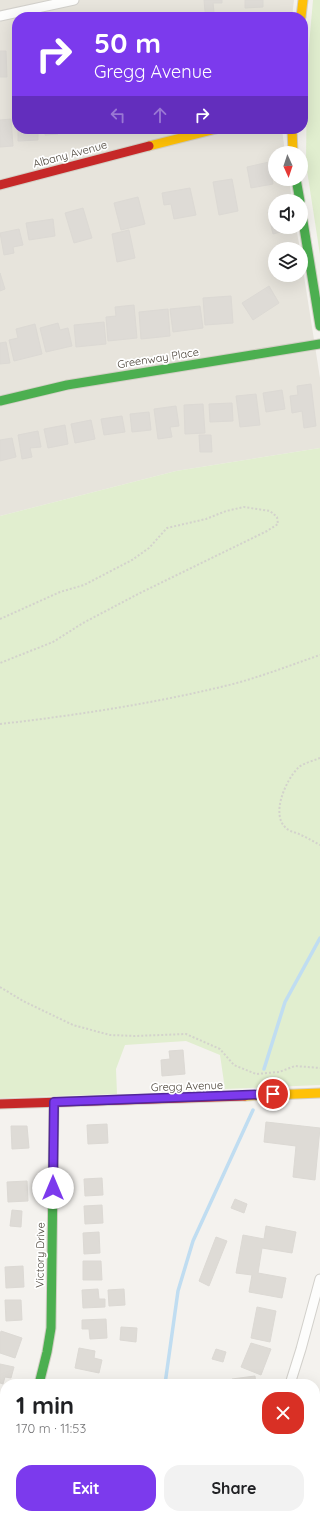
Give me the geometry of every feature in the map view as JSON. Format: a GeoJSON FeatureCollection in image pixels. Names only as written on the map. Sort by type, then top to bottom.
{"type":"FeatureCollection","features":[{"type":"Feature","properties":{"kind":"street"},"geometry":{"type":"LineString","coordinates":[[18,12],[74,0]]}},
{"type":"Feature","properties":{"kind":"street"},"geometry":{"type":"LineString","coordinates":[[302,12],[303,0]]}},
{"type":"Feature","properties":{"kind":"street"},"geometry":{"type":"LineString","coordinates":[[0,16],[12,13]]}},
{"type":"Feature","properties":{"kind":"street","name":"Albany Avenue"},"geometry":{"type":"LineString","coordinates":[[0,185],[197,134]]}},
{"type":"Feature","properties":{"kind":"street"},"geometry":{"type":"LineString","coordinates":[[292,134],[293,146]]}},
{"type":"Feature","properties":{"kind":"street"},"geometry":{"type":"LineString","coordinates":[[305,234],[320,326]]}},
{"type":"Feature","properties":{"kind":"street","name":"Greenway Place"},"geometry":{"type":"LineString","coordinates":[[0,402],[67,385],[320,344]]}},
{"type":"Feature","properties":{"kind":"street","name":"Gregg Avenue"},"geometry":{"type":"LineString","coordinates":[[0,1104],[320,1093]]}},
{"type":"Feature","properties":{"kind":"street","name":"Victory Drive"},"geometry":{"type":"LineString","coordinates":[[39,1379],[47,1352],[51,1328],[54,1102]]}},
{"type":"Feature","properties":{"kind":"street"},"geometry":{"type":"LineString","coordinates":[[292,1379],[316,1309],[320,1279]]}},
{"type":"Feature","properties":{"kind":"path"},"geometry":{"type":"LineString","coordinates":[[0,619],[60,592],[84,584],[132,560],[149,548],[168,528],[206,519],[226,511],[244,508],[270,512],[277,517],[278,524],[267,531],[133,597],[83,623],[53,642],[0,663]]}},
{"type":"Feature","properties":{"kind":"path"},"geometry":{"type":"LineString","coordinates":[[0,724],[64,717],[161,701],[235,684],[320,655]]}},
{"type":"Feature","properties":{"kind":"path"},"geometry":{"type":"LineString","coordinates":[[320,758],[299,767],[288,781],[280,804],[280,817],[284,826],[320,845]]}},
{"type":"Feature","properties":{"kind":"path"},"geometry":{"type":"LineString","coordinates":[[0,987],[23,1001],[72,1025],[110,1035],[135,1036],[186,1034],[220,1049],[234,1065],[256,1074],[280,1072],[295,1066],[320,1068]]}},
{"type":"Feature","properties":{"kind":"shaded area"},"geometry":{"type":"Polygon","coordinates":[[[0,0],[294,0],[293,12],[12,12],[12,134],[283,134],[284,146],[268,146],[268,186],[290,186],[291,194],[268,194],[268,234],[297,234],[299,242],[268,242],[268,282],[305,282],[320,378],[320,448],[176,471],[0,516],[0,0]]]}},
{"type":"Feature","properties":{"kind":"green space"},"geometry":{"type":"Polygon","coordinates":[[[313,0],[320,0],[320,255],[308,177],[308,146],[306,146],[306,134],[308,134],[308,57],[313,0]]]}},
{"type":"Feature","properties":{"kind":"green space"},"geometry":{"type":"Polygon","coordinates":[[[320,448],[320,1085],[225,1089],[220,1055],[186,1041],[125,1045],[116,1069],[117,1094],[0,1098],[0,516],[176,471],[320,448]]]}},
{"type":"Feature","properties":{"kind":"building"},"geometry":{"type":"Polygon","coordinates":[[[204,0],[222,0],[222,3],[213,3],[214,12],[205,12],[204,0]]]}},
{"type":"Feature","properties":{"kind":"building"},"geometry":{"type":"Polygon","coordinates":[[[245,0],[263,0],[263,7],[245,8],[245,0]]]}},
{"type":"Feature","properties":{"kind":"building"},"geometry":{"type":"Polygon","coordinates":[[[0,51],[6,51],[7,77],[0,77],[0,51]]]}},
{"type":"Feature","properties":{"kind":"building"},"geometry":{"type":"Polygon","coordinates":[[[11,119],[13,146],[0,147],[0,120],[11,119]]]}},
{"type":"Feature","properties":{"kind":"building"},"geometry":{"type":"Polygon","coordinates":[[[18,134],[38,134],[38,140],[18,141],[18,134]]]}},
{"type":"Feature","properties":{"kind":"building"},"geometry":{"type":"Polygon","coordinates":[[[268,162],[268,185],[251,188],[247,167],[268,162]]]}},
{"type":"Feature","properties":{"kind":"building"},"geometry":{"type":"Polygon","coordinates":[[[232,179],[238,211],[219,215],[213,182],[232,179]]]}},
{"type":"Feature","properties":{"kind":"building"},"geometry":{"type":"Polygon","coordinates":[[[190,188],[196,215],[174,219],[171,204],[164,205],[162,193],[190,188]]]}},
{"type":"Feature","properties":{"kind":"building"},"geometry":{"type":"Polygon","coordinates":[[[138,197],[145,224],[121,230],[114,203],[138,197]]]}},
{"type":"Feature","properties":{"kind":"building"},"geometry":{"type":"Polygon","coordinates":[[[83,208],[92,238],[74,243],[65,213],[83,208]]]}},
{"type":"Feature","properties":{"kind":"building"},"geometry":{"type":"Polygon","coordinates":[[[53,219],[55,236],[29,240],[26,223],[53,219]]]}},
{"type":"Feature","properties":{"kind":"building"},"geometry":{"type":"Polygon","coordinates":[[[19,229],[23,245],[13,247],[14,253],[4,255],[0,233],[19,229]]]}},
{"type":"Feature","properties":{"kind":"building"},"geometry":{"type":"Polygon","coordinates":[[[129,230],[135,258],[117,262],[112,234],[129,230]]]}},
{"type":"Feature","properties":{"kind":"building"},"geometry":{"type":"Polygon","coordinates":[[[0,273],[5,289],[0,291],[0,273]]]}},
{"type":"Feature","properties":{"kind":"building"},"geometry":{"type":"Polygon","coordinates":[[[269,286],[279,303],[253,320],[242,303],[269,286]]]}},
{"type":"Feature","properties":{"kind":"building"},"geometry":{"type":"Polygon","coordinates":[[[231,296],[233,323],[205,325],[203,298],[231,296]]]}},
{"type":"Feature","properties":{"kind":"building"},"geometry":{"type":"Polygon","coordinates":[[[134,305],[137,338],[108,341],[106,317],[116,316],[115,307],[134,305]]]}},
{"type":"Feature","properties":{"kind":"building"},"geometry":{"type":"Polygon","coordinates":[[[200,306],[203,328],[173,332],[170,309],[200,306]]]}},
{"type":"Feature","properties":{"kind":"building"},"geometry":{"type":"Polygon","coordinates":[[[168,309],[170,336],[141,339],[139,312],[168,309]]]}},
{"type":"Feature","properties":{"kind":"building"},"geometry":{"type":"Polygon","coordinates":[[[104,322],[106,344],[76,347],[74,325],[104,322]]]}},
{"type":"Feature","properties":{"kind":"building"},"geometry":{"type":"Polygon","coordinates":[[[58,323],[60,330],[68,328],[72,346],[46,352],[40,328],[58,323]]]}},
{"type":"Feature","properties":{"kind":"building"},"geometry":{"type":"Polygon","coordinates":[[[35,324],[42,354],[14,361],[9,340],[18,338],[16,329],[35,324]]]}},
{"type":"Feature","properties":{"kind":"building"},"geometry":{"type":"Polygon","coordinates":[[[6,342],[10,363],[0,364],[0,343],[6,342]]]}},
{"type":"Feature","properties":{"kind":"building"},"geometry":{"type":"Polygon","coordinates":[[[311,384],[316,426],[304,428],[302,411],[292,413],[290,396],[298,395],[297,386],[311,384]]]}},
{"type":"Feature","properties":{"kind":"building"},"geometry":{"type":"Polygon","coordinates":[[[282,390],[285,409],[266,412],[263,393],[282,390]]]}},
{"type":"Feature","properties":{"kind":"building"},"geometry":{"type":"Polygon","coordinates":[[[256,394],[260,425],[240,427],[236,396],[256,394]]]}},
{"type":"Feature","properties":{"kind":"building"},"geometry":{"type":"Polygon","coordinates":[[[232,403],[233,421],[210,422],[209,404],[232,403]]]}},
{"type":"Feature","properties":{"kind":"building"},"geometry":{"type":"Polygon","coordinates":[[[203,404],[205,433],[185,434],[184,405],[203,404]]]}},
{"type":"Feature","properties":{"kind":"building"},"geometry":{"type":"Polygon","coordinates":[[[176,406],[179,426],[170,427],[172,437],[158,439],[154,409],[176,406]]]}},
{"type":"Feature","properties":{"kind":"building"},"geometry":{"type":"Polygon","coordinates":[[[149,412],[151,430],[132,432],[130,414],[149,412]]]}},
{"type":"Feature","properties":{"kind":"building"},"geometry":{"type":"Polygon","coordinates":[[[122,416],[125,432],[104,435],[101,419],[122,416]]]}},
{"type":"Feature","properties":{"kind":"building"},"geometry":{"type":"Polygon","coordinates":[[[91,420],[95,439],[75,443],[71,424],[91,420]]]}},
{"type":"Feature","properties":{"kind":"building"},"geometry":{"type":"Polygon","coordinates":[[[65,425],[68,444],[48,448],[44,429],[65,425]]]}},
{"type":"Feature","properties":{"kind":"building"},"geometry":{"type":"Polygon","coordinates":[[[38,431],[41,447],[30,448],[32,457],[22,459],[18,435],[38,431]]]}},
{"type":"Feature","properties":{"kind":"building"},"geometry":{"type":"Polygon","coordinates":[[[199,435],[211,435],[212,452],[200,452],[199,435]]]}},
{"type":"Feature","properties":{"kind":"building"},"geometry":{"type":"Polygon","coordinates":[[[12,438],[16,457],[0,461],[0,440],[12,438]]]}},
{"type":"Feature","properties":{"kind":"building"},"geometry":{"type":"Polygon","coordinates":[[[183,1050],[185,1074],[162,1076],[161,1060],[170,1059],[169,1051],[183,1050]]]}},
{"type":"Feature","properties":{"kind":"building"},"geometry":{"type":"Polygon","coordinates":[[[266,1122],[320,1128],[315,1180],[293,1177],[296,1146],[264,1142],[266,1122]]]}},
{"type":"Feature","properties":{"kind":"building"},"geometry":{"type":"Polygon","coordinates":[[[107,1124],[108,1143],[88,1144],[87,1125],[107,1124]]]}},
{"type":"Feature","properties":{"kind":"building"},"geometry":{"type":"Polygon","coordinates":[[[11,1126],[27,1126],[29,1148],[12,1149],[11,1126]]]}},
{"type":"Feature","properties":{"kind":"building"},"geometry":{"type":"Polygon","coordinates":[[[102,1178],[103,1195],[85,1196],[84,1179],[102,1178]]]}},
{"type":"Feature","properties":{"kind":"building"},"geometry":{"type":"Polygon","coordinates":[[[27,1181],[28,1201],[8,1202],[7,1182],[27,1181]]]}},
{"type":"Feature","properties":{"kind":"building"},"geometry":{"type":"Polygon","coordinates":[[[235,1199],[247,1204],[244,1213],[231,1208],[235,1199]]]}},
{"type":"Feature","properties":{"kind":"building"},"geometry":{"type":"Polygon","coordinates":[[[102,1205],[103,1223],[85,1224],[84,1206],[102,1205]]]}},
{"type":"Feature","properties":{"kind":"building"},"geometry":{"type":"Polygon","coordinates":[[[12,1210],[22,1211],[21,1227],[10,1226],[12,1210]]]}},
{"type":"Feature","properties":{"kind":"building"},"geometry":{"type":"Polygon","coordinates":[[[266,1226],[296,1232],[292,1253],[262,1248],[258,1273],[286,1278],[282,1298],[249,1292],[252,1275],[236,1273],[243,1235],[264,1239],[266,1226]]]}},
{"type":"Feature","properties":{"kind":"building"},"geometry":{"type":"Polygon","coordinates":[[[99,1232],[100,1253],[84,1254],[83,1233],[99,1232]]]}},
{"type":"Feature","properties":{"kind":"building"},"geometry":{"type":"Polygon","coordinates":[[[216,1237],[227,1241],[209,1286],[199,1281],[216,1237]]]}},
{"type":"Feature","properties":{"kind":"building"},"geometry":{"type":"Polygon","coordinates":[[[83,1261],[101,1261],[102,1280],[83,1280],[83,1261]]]}},
{"type":"Feature","properties":{"kind":"building"},"geometry":{"type":"Polygon","coordinates":[[[23,1266],[24,1287],[6,1288],[5,1267],[23,1266]]]}},
{"type":"Feature","properties":{"kind":"building"},"geometry":{"type":"Polygon","coordinates":[[[98,1289],[99,1299],[105,1299],[105,1307],[83,1308],[82,1290],[98,1289]]]}},
{"type":"Feature","properties":{"kind":"building"},"geometry":{"type":"Polygon","coordinates":[[[124,1289],[125,1305],[109,1306],[108,1290],[124,1289]]]}},
{"type":"Feature","properties":{"kind":"building"},"geometry":{"type":"Polygon","coordinates":[[[5,1300],[21,1300],[22,1320],[6,1321],[5,1300]]]}},
{"type":"Feature","properties":{"kind":"building"},"geometry":{"type":"Polygon","coordinates":[[[257,1307],[276,1311],[270,1342],[251,1338],[257,1307]]]}},
{"type":"Feature","properties":{"kind":"building"},"geometry":{"type":"Polygon","coordinates":[[[106,1319],[107,1338],[90,1339],[89,1329],[82,1329],[82,1320],[106,1319]]]}},
{"type":"Feature","properties":{"kind":"building"},"geometry":{"type":"Polygon","coordinates":[[[121,1327],[137,1328],[136,1342],[120,1340],[121,1327]]]}},
{"type":"Feature","properties":{"kind":"building"},"geometry":{"type":"Polygon","coordinates":[[[1,1331],[22,1338],[15,1358],[0,1353],[1,1331]]]}},
{"type":"Feature","properties":{"kind":"building"},"geometry":{"type":"Polygon","coordinates":[[[251,1343],[271,1349],[261,1375],[241,1367],[251,1343]]]}},
{"type":"Feature","properties":{"kind":"building"},"geometry":{"type":"Polygon","coordinates":[[[79,1348],[95,1351],[94,1358],[102,1360],[99,1373],[75,1368],[79,1348]]]}},
{"type":"Feature","properties":{"kind":"building"},"geometry":{"type":"Polygon","coordinates":[[[216,1349],[226,1352],[223,1362],[212,1359],[216,1349]]]}},
{"type":"Feature","properties":{"kind":"building"},"geometry":{"type":"Polygon","coordinates":[[[0,1364],[14,1367],[11,1378],[5,1377],[4,1379],[0,1379],[0,1364]]]}},
{"type":"Feature","properties":{"kind":"building"},"geometry":{"type":"Polygon","coordinates":[[[255,1376],[255,1379],[232,1379],[255,1376]]]}},
{"type":"Feature","properties":{"kind":"waterway"},"geometry":{"type":"LineString","coordinates":[[264,1069],[285,1002],[320,938]]}},
{"type":"Feature","properties":{"kind":"waterway"},"geometry":{"type":"LineString","coordinates":[[166,1379],[178,1291],[193,1241],[253,1110]]}},
{"type":"Feature","properties":{"kind":"traffic: fast"},"geometry":{"type":"LineString","coordinates":[[297,186],[299,194]]}},
{"type":"Feature","properties":{"kind":"traffic: fast"},"geometry":{"type":"LineString","coordinates":[[305,234],[320,326]]}},
{"type":"Feature","properties":{"kind":"traffic: fast"},"geometry":{"type":"LineString","coordinates":[[0,401],[67,385],[320,344]]}},
{"type":"Feature","properties":{"kind":"traffic: fast"},"geometry":{"type":"LineString","coordinates":[[40,1379],[51,1328],[54,1102]]}},
{"type":"Feature","properties":{"kind":"traffic: slow"},"geometry":{"type":"LineString","coordinates":[[302,12],[303,0]]}},
{"type":"Feature","properties":{"kind":"traffic: slow"},"geometry":{"type":"LineString","coordinates":[[149,146],[196,134]]}},
{"type":"Feature","properties":{"kind":"traffic: slow"},"geometry":{"type":"LineString","coordinates":[[292,134],[293,146]]}},
{"type":"Feature","properties":{"kind":"traffic: slow"},"geometry":{"type":"LineString","coordinates":[[245,1096],[320,1093]]}},
{"type":"Feature","properties":{"kind":"traffic: jam"},"geometry":{"type":"LineString","coordinates":[[0,185],[149,146]]}},
{"type":"Feature","properties":{"kind":"traffic: jam"},"geometry":{"type":"LineString","coordinates":[[0,1104],[245,1096]]}},
{"type":"Feature","properties":{"kind":"route"},"geometry":{"type":"LineString","coordinates":[[53,1188],[54,1102],[273,1094]]}}]}
